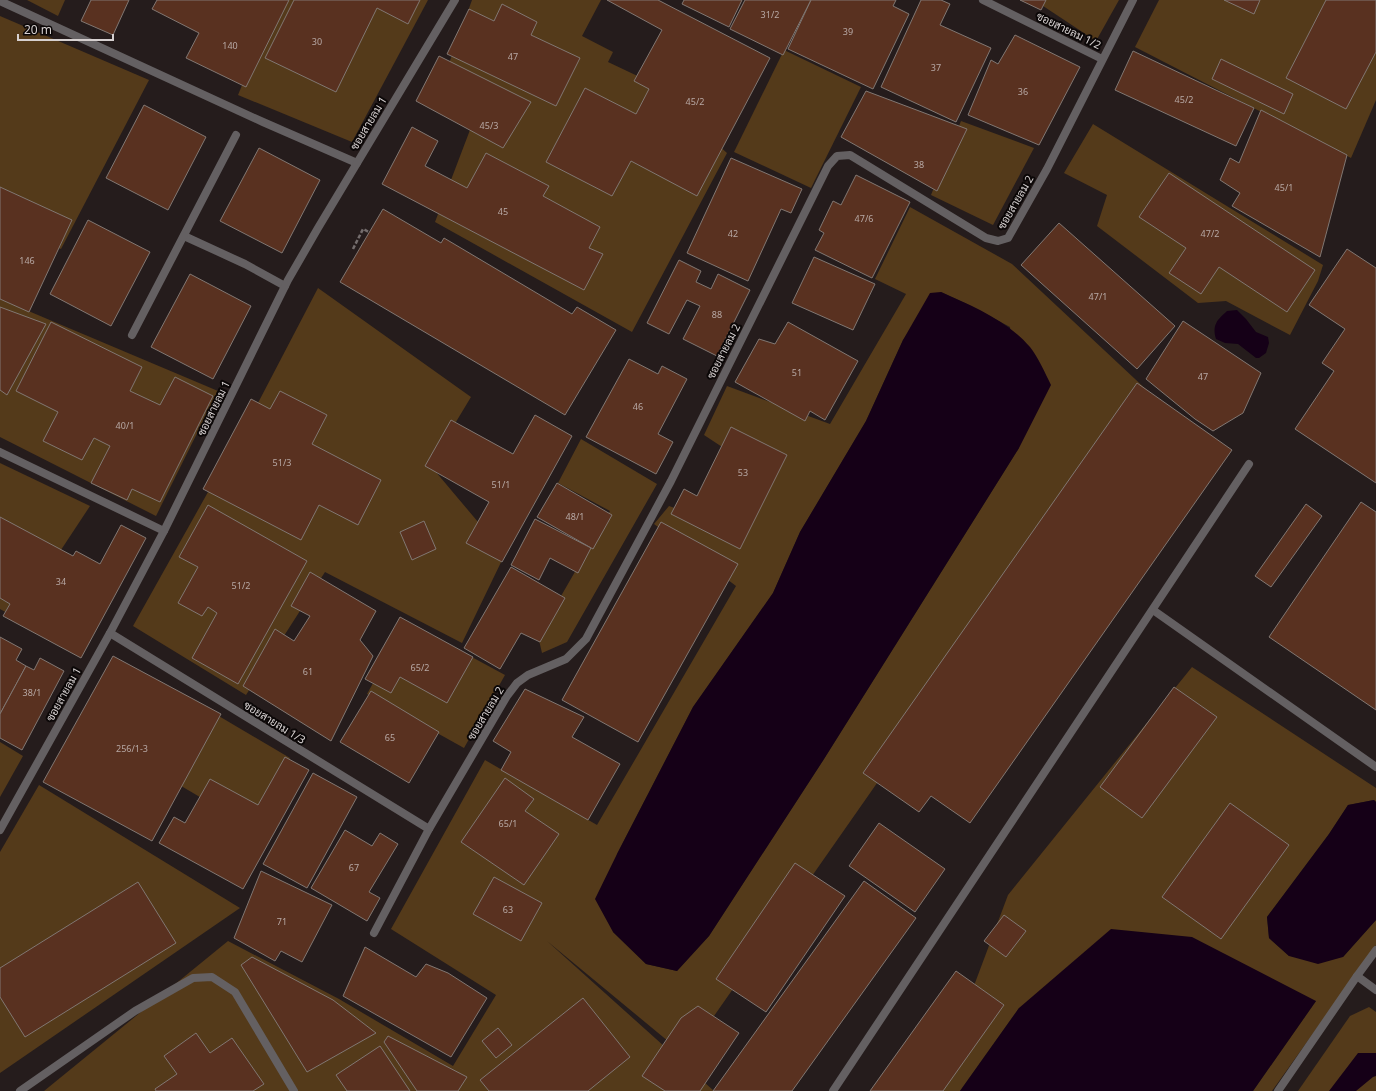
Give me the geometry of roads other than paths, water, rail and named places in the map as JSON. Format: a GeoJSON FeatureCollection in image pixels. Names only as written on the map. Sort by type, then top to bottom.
{"type":"FeatureCollection","features":[{"type":"Feature","properties":{"kind":"street","name":"ซอยสายลม 1"},"geometry":{"type":"LineString","coordinates":[[0,830],[110,632],[164,531],[285,286],[318,228],[455,0]]}},
{"type":"Feature","properties":{"kind":"street","name":"ซอยสายลม 1/2"},"geometry":{"type":"LineString","coordinates":[[983,0],[1102,59]]}},
{"type":"Feature","properties":{"kind":"street","name":"ซอยสายลม 2"},"geometry":{"type":"LineString","coordinates":[[374,933],[429,829],[503,703],[517,683],[528,675],[566,659],[586,639],[671,481],[828,166],[837,156],[850,155],[986,238],[998,241],[1008,238],[1047,169],[1133,0]]}},
{"type":"Feature","properties":{"kind":"street"},"geometry":{"type":"LineString","coordinates":[[0,2],[357,163]]}},
{"type":"Feature","properties":{"kind":"street"},"geometry":{"type":"LineString","coordinates":[[132,335],[236,135]]}},
{"type":"Feature","properties":{"kind":"street"},"geometry":{"type":"LineString","coordinates":[[184,236],[245,264],[285,286]]}},
{"type":"Feature","properties":{"kind":"street"},"geometry":{"type":"LineString","coordinates":[[0,452],[164,531]]}},
{"type":"Feature","properties":{"kind":"street"},"geometry":{"type":"LineString","coordinates":[[833,1091],[1249,464]]}},
{"type":"Feature","properties":{"kind":"street"},"geometry":{"type":"LineString","coordinates":[[1153,610],[1376,767]]}},
{"type":"Feature","properties":{"kind":"street","name":"ซอยสายลม 1/3"},"geometry":{"type":"LineString","coordinates":[[110,632],[429,829]]}},
{"type":"Feature","properties":{"kind":"street"},"geometry":{"type":"LineString","coordinates":[[1278,1091],[1376,950]]}},
{"type":"Feature","properties":{"kind":"street"},"geometry":{"type":"LineString","coordinates":[[1357,976],[1376,990]]}},
{"type":"Feature","properties":{"kind":"street"},"geometry":{"type":"LineString","coordinates":[[20,1091],[135,1011],[193,978],[212,977],[235,992],[294,1091]]}}]}
